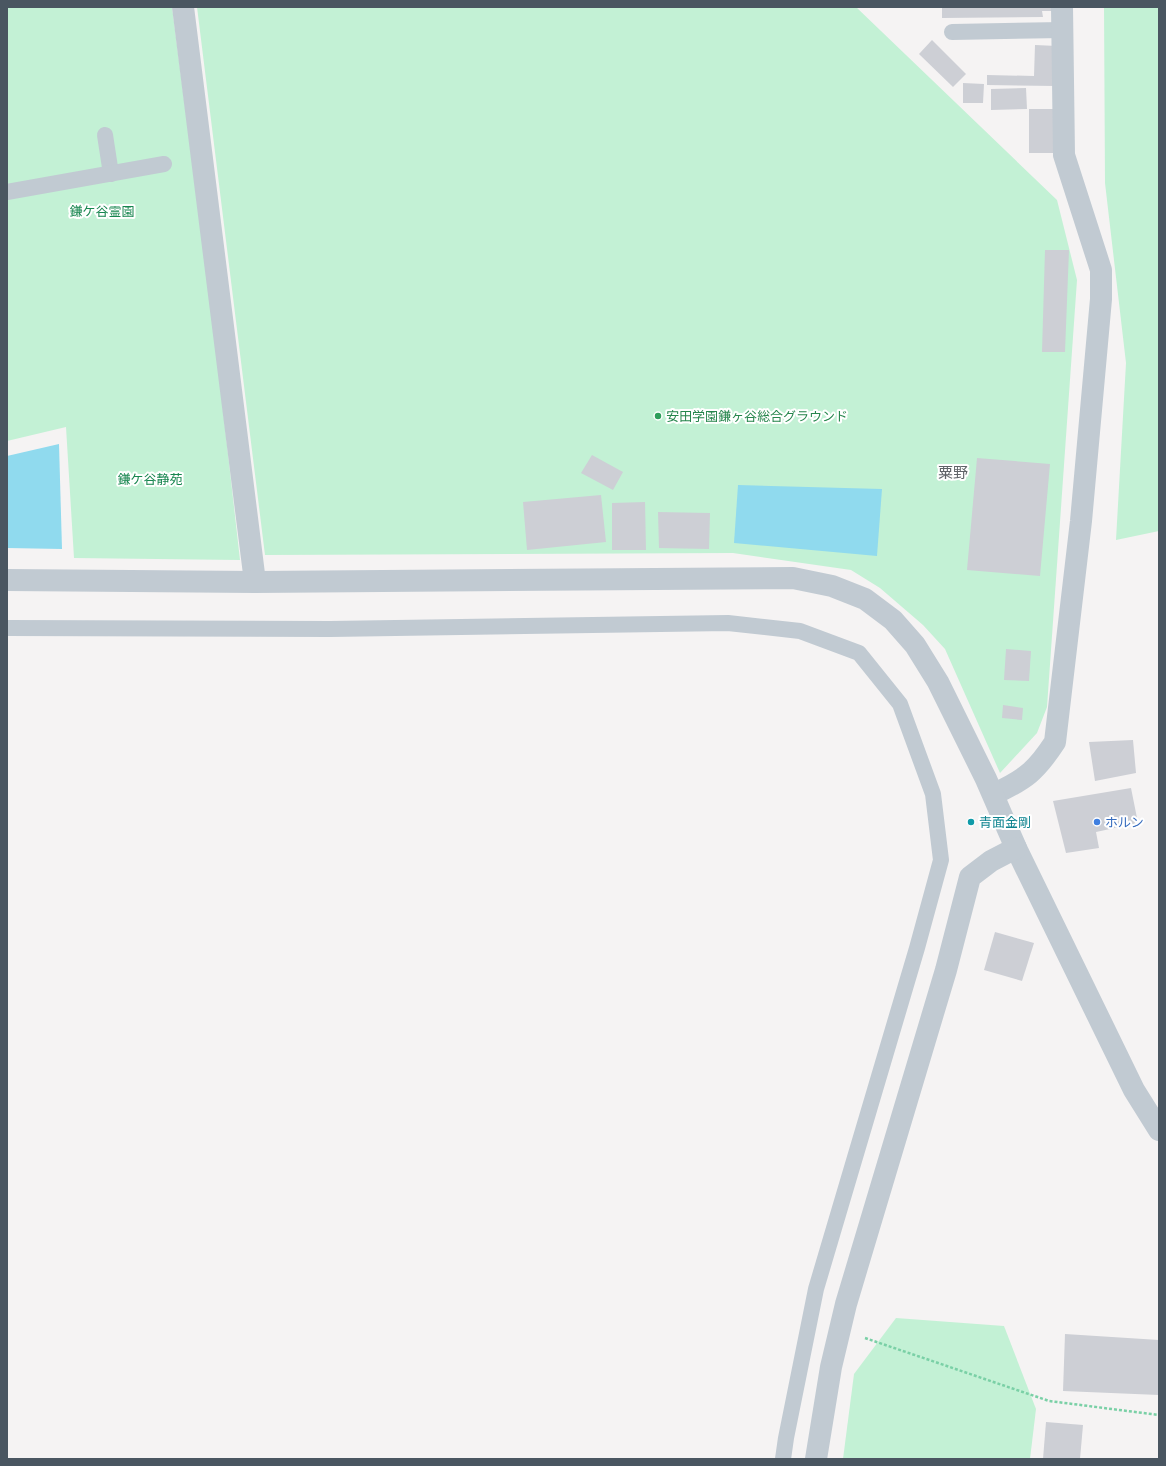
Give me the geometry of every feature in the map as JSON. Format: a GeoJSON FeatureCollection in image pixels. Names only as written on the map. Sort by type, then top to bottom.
{"type":"FeatureCollection","features":[{"type":"Feature","properties":{"kind":"street"},"geometry":{"type":"LineString","coordinates":[[183,7],[255,582]]}},
{"type":"Feature","properties":{"kind":"street"},"geometry":{"type":"LineString","coordinates":[[994,794],[1017,784],[1040,765],[1055,742],[1086,473],[1101,300],[1102,270],[1064,155],[1062,7]]}},
{"type":"Feature","properties":{"kind":"street"},"geometry":{"type":"LineString","coordinates":[[7,580],[255,582],[793,578],[832,586],[865,599],[893,620],[915,645],[938,682],[994,794],[1016,848],[1134,1090],[1159,1130]]}},
{"type":"Feature","properties":{"kind":"street"},"geometry":{"type":"LineString","coordinates":[[816,1459],[831,1367],[840,1330],[946,970],[970,877],[991,861],[1016,848]]}},
{"type":"Feature","properties":{"kind":"lane"},"geometry":{"type":"LineString","coordinates":[[952,32],[1063,30]]}},
{"type":"Feature","properties":{"kind":"lane"},"geometry":{"type":"LineString","coordinates":[[105,135],[111,174]]}},
{"type":"Feature","properties":{"kind":"lane"},"geometry":{"type":"LineString","coordinates":[[7,192],[164,164]]}},
{"type":"Feature","properties":{"kind":"lane"},"geometry":{"type":"LineString","coordinates":[[7,628],[330,629],[728,623],[800,631],[859,653],[900,704],[933,794],[941,860],[915,955],[816,1289],[783,1459]]}},
{"type":"Feature","properties":{"kind":"path"},"geometry":{"type":"LineString","coordinates":[[840,1330],[1049,1401],[1159,1414]]}},
{"type":"Feature","properties":{"kind":"green space","name":"鎌ケ谷霊園"},"geometry":{"type":"Polygon","coordinates":[[[7,7],[172,7],[214,330],[240,560],[74,558],[66,427],[7,441],[7,7]]]}},
{"type":"Feature","properties":{"kind":"green space","name":"安田学園鎌ヶ谷総合グラウンド"},"geometry":{"type":"Polygon","coordinates":[[[197,7],[856,7],[1057,200],[1077,280],[1047,707],[1037,733],[1000,773],[945,649],[923,625],[880,588],[851,570],[733,553],[265,555],[197,7]]]}},
{"type":"Feature","properties":{"kind":"green space"},"geometry":{"type":"Polygon","coordinates":[[[1104,7],[1159,7],[1159,531],[1116,540],[1126,363],[1105,183],[1104,7]]]}},
{"type":"Feature","properties":{"kind":"green space"},"geometry":{"type":"Polygon","coordinates":[[[896,1318],[1004,1326],[1036,1409],[1030,1459],[843,1459],[854,1374],[896,1318]]]}},
{"type":"Feature","properties":{"kind":"water"},"geometry":{"type":"Polygon","coordinates":[[[59,444],[62,549],[7,548],[7,456],[59,444]]]}},
{"type":"Feature","properties":{"kind":"water"},"geometry":{"type":"Polygon","coordinates":[[[738,485],[882,489],[877,556],[734,543],[738,485]]]}},
{"type":"Feature","properties":{"kind":"building"},"geometry":{"type":"Polygon","coordinates":[[[942,7],[1052,7],[1052,11],[1042,11],[1043,17],[942,18],[942,7]]]}},
{"type":"Feature","properties":{"kind":"building"},"geometry":{"type":"Polygon","coordinates":[[[932,40],[966,74],[953,87],[919,54],[932,40]]]}},
{"type":"Feature","properties":{"kind":"building"},"geometry":{"type":"Polygon","coordinates":[[[1035,45],[1057,46],[1056,86],[987,85],[987,75],[1034,76],[1035,45]]]}},
{"type":"Feature","properties":{"kind":"building"},"geometry":{"type":"Polygon","coordinates":[[[963,83],[984,84],[983,103],[963,103],[963,83]]]}},
{"type":"Feature","properties":{"kind":"building"},"geometry":{"type":"Polygon","coordinates":[[[1026,88],[1027,109],[991,110],[991,89],[1026,88]]]}},
{"type":"Feature","properties":{"kind":"building"},"geometry":{"type":"Polygon","coordinates":[[[1029,109],[1058,109],[1058,153],[1029,153],[1029,109]]]}},
{"type":"Feature","properties":{"kind":"building"},"geometry":{"type":"Polygon","coordinates":[[[1045,250],[1069,250],[1065,352],[1042,352],[1045,250]]]}},
{"type":"Feature","properties":{"kind":"building"},"geometry":{"type":"Polygon","coordinates":[[[592,455],[623,472],[613,490],[581,473],[592,455]]]}},
{"type":"Feature","properties":{"kind":"building"},"geometry":{"type":"Polygon","coordinates":[[[977,458],[1050,464],[1040,576],[967,570],[977,458]]]}},
{"type":"Feature","properties":{"kind":"building"},"geometry":{"type":"Polygon","coordinates":[[[601,495],[606,542],[527,550],[523,502],[601,495]]]}},
{"type":"Feature","properties":{"kind":"building"},"geometry":{"type":"Polygon","coordinates":[[[645,502],[646,550],[612,550],[612,503],[645,502]]]}},
{"type":"Feature","properties":{"kind":"building"},"geometry":{"type":"Polygon","coordinates":[[[658,512],[710,513],[709,549],[659,548],[658,512]]]}},
{"type":"Feature","properties":{"kind":"building"},"geometry":{"type":"Polygon","coordinates":[[[1006,649],[1031,651],[1029,681],[1004,680],[1006,649]]]}},
{"type":"Feature","properties":{"kind":"building"},"geometry":{"type":"Polygon","coordinates":[[[1003,705],[1023,708],[1022,720],[1002,718],[1003,705]]]}},
{"type":"Feature","properties":{"kind":"building"},"geometry":{"type":"Polygon","coordinates":[[[1133,740],[1136,773],[1095,781],[1089,742],[1133,740]]]}},
{"type":"Feature","properties":{"kind":"building"},"geometry":{"type":"Polygon","coordinates":[[[1131,788],[1138,823],[1096,832],[1099,848],[1066,853],[1053,801],[1131,788]]]}},
{"type":"Feature","properties":{"kind":"building"},"geometry":{"type":"Polygon","coordinates":[[[995,932],[1034,943],[1022,981],[984,970],[995,932]]]}},
{"type":"Feature","properties":{"kind":"building"},"geometry":{"type":"Polygon","coordinates":[[[1065,1334],[1159,1340],[1159,1395],[1063,1391],[1065,1334]]]}},
{"type":"Feature","properties":{"kind":"building"},"geometry":{"type":"Polygon","coordinates":[[[1046,1422],[1083,1425],[1080,1459],[1043,1459],[1046,1422]]]}},
{"type":"Feature","properties":{"kind":"place","name":"安田学園鎌ヶ谷総合グラウンド"},"geometry":{"type":"Point","coordinates":[658,416]}},
{"type":"Feature","properties":{"kind":"place","name":"青面金剛"},"geometry":{"type":"Point","coordinates":[971,822]}},
{"type":"Feature","properties":{"kind":"place","name":"ホルン"},"geometry":{"type":"Point","coordinates":[1097,822]}},
{"type":"Feature","properties":{"kind":"district","name":"粟野"},"geometry":{"type":"Point","coordinates":[953,472]}},
{"type":"Feature","properties":{"kind":"park label","name":"鎌ケ谷静苑"},"geometry":{"type":"Point","coordinates":[150,479]}}]}
